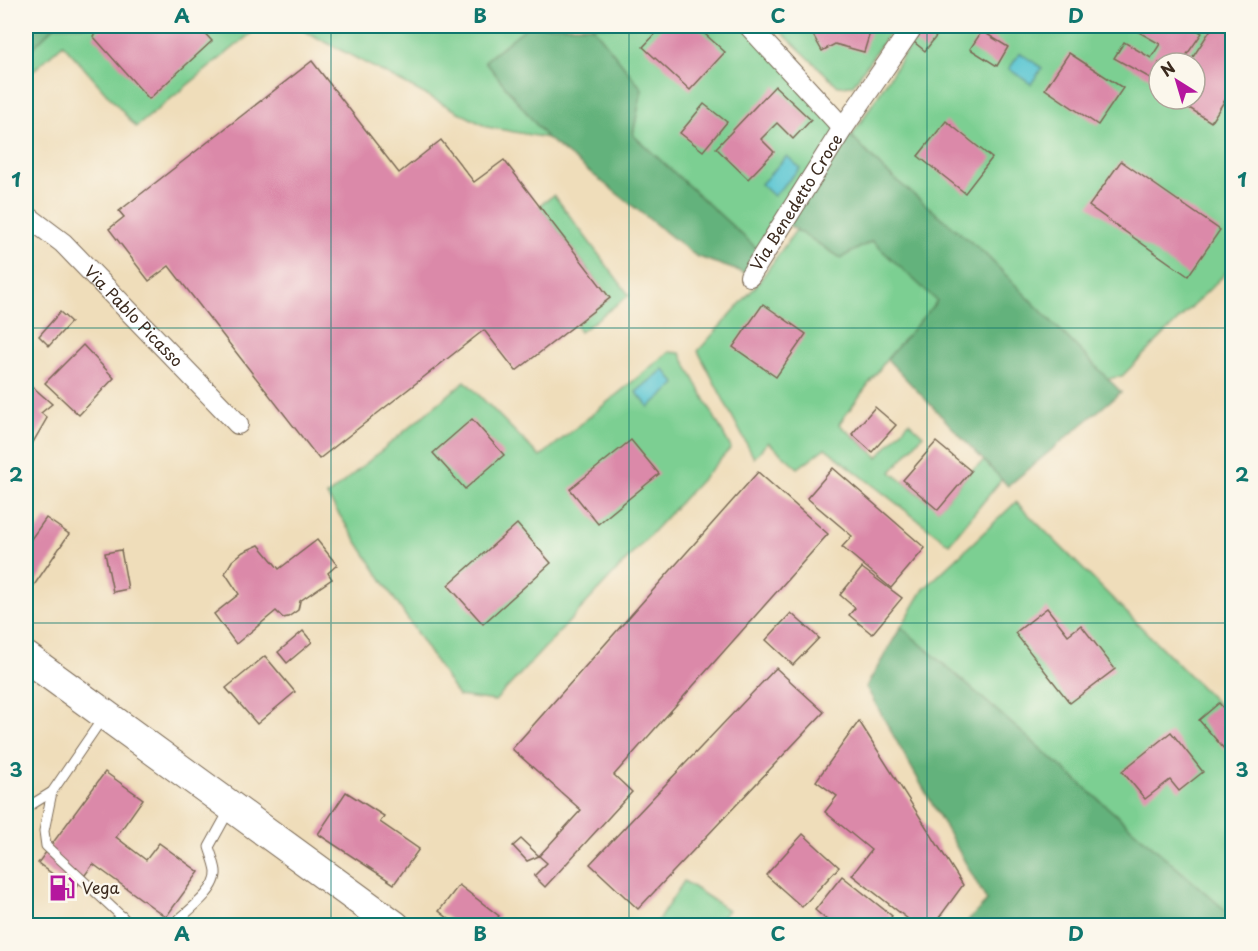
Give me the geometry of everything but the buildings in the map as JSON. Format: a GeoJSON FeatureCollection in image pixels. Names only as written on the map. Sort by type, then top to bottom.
{"type":"FeatureCollection","features":[{"type":"Feature","properties":{"kind":"main road"},"geometry":{"type":"LineString","coordinates":[[26,657],[395,926]]}},
{"type":"Feature","properties":{"kind":"street","name":"Via Benedetto Croce"},"geometry":{"type":"LineString","coordinates":[[749,26],[843,128]]}},
{"type":"Feature","properties":{"kind":"street","name":"Via Benedetto Croce"},"geometry":{"type":"LineString","coordinates":[[750,276],[843,128],[913,26]]}},
{"type":"Feature","properties":{"kind":"street","name":"Via Pablo Picasso"},"geometry":{"type":"LineString","coordinates":[[26,215],[63,243],[238,424]]}},
{"type":"Feature","properties":{"kind":"lane"},"geometry":{"type":"LineString","coordinates":[[105,714],[52,792],[44,831],[46,846],[132,926]]}},
{"type":"Feature","properties":{"kind":"lane"},"geometry":{"type":"LineString","coordinates":[[26,807],[52,792]]}},
{"type":"Feature","properties":{"kind":"lane"},"geometry":{"type":"LineString","coordinates":[[171,926],[214,884],[216,871],[209,847],[232,807]]}},
{"type":"Feature","properties":{"kind":"lane"},"geometry":{"type":"LineString","coordinates":[[111,926],[122,916]]}},
{"type":"Feature","properties":{"kind":"green space"},"geometry":{"type":"Polygon","coordinates":[[[26,26],[55,26],[26,54],[26,26]]]}},
{"type":"Feature","properties":{"kind":"green space"},"geometry":{"type":"Polygon","coordinates":[[[55,26],[260,26],[136,127],[63,44],[26,77],[26,54],[55,26]]]}},
{"type":"Feature","properties":{"kind":"green space"},"geometry":{"type":"Polygon","coordinates":[[[295,26],[528,26],[485,61],[547,138],[487,127],[295,26]]]}},
{"type":"Feature","properties":{"kind":"green space"},"geometry":{"type":"Polygon","coordinates":[[[528,26],[592,26],[642,89],[633,135],[764,255],[750,275],[696,256],[547,138],[485,61],[528,26]]]}},
{"type":"Feature","properties":{"kind":"green space"},"geometry":{"type":"Polygon","coordinates":[[[592,26],[749,26],[843,128],[764,255],[633,135],[642,89],[592,26]]]}},
{"type":"Feature","properties":{"kind":"green space"},"geometry":{"type":"Polygon","coordinates":[[[775,26],[894,26],[853,85],[838,86],[775,26]]]}},
{"type":"Feature","properties":{"kind":"green space"},"geometry":{"type":"Polygon","coordinates":[[[922,26],[1232,26],[1232,267],[1122,376],[1108,379],[984,253],[884,170],[852,136],[922,26]]]}},
{"type":"Feature","properties":{"kind":"green space"},"geometry":{"type":"Polygon","coordinates":[[[843,128],[884,170],[984,253],[1121,392],[1008,486],[887,359],[937,301],[872,241],[841,258],[784,222],[843,128]]]}},
{"type":"Feature","properties":{"kind":"green space"},"geometry":{"type":"Polygon","coordinates":[[[554,195],[629,295],[580,332],[575,324],[610,298],[539,206],[554,195]]]}},
{"type":"Feature","properties":{"kind":"green space"},"geometry":{"type":"Polygon","coordinates":[[[796,230],[841,258],[872,241],[938,301],[887,359],[839,424],[878,457],[909,422],[923,435],[891,472],[938,509],[971,471],[984,461],[1002,479],[949,544],[825,448],[798,468],[768,442],[754,458],[698,351],[756,286],[796,230]]]}},
{"type":"Feature","properties":{"kind":"green space"},"geometry":{"type":"Polygon","coordinates":[[[669,352],[680,353],[731,448],[495,701],[458,696],[327,496],[465,381],[540,457],[669,352]]]}},
{"type":"Feature","properties":{"kind":"green space"},"geometry":{"type":"Polygon","coordinates":[[[1016,502],[1232,718],[1232,916],[901,627],[924,589],[1016,502]]]}},
{"type":"Feature","properties":{"kind":"green space"},"geometry":{"type":"Polygon","coordinates":[[[901,627],[1232,916],[1232,925],[964,925],[987,901],[866,687],[901,627]]]}},
{"type":"Feature","properties":{"kind":"green space"},"geometry":{"type":"Polygon","coordinates":[[[684,881],[728,910],[716,925],[689,923],[687,925],[655,925],[684,881]]]}},
{"type":"Feature","properties":{"kind":"water"},"geometry":{"type":"Polygon","coordinates":[[[1020,53],[1042,68],[1031,84],[1009,69],[1020,53]]]}},
{"type":"Feature","properties":{"kind":"water"},"geometry":{"type":"Polygon","coordinates":[[[787,156],[800,168],[774,196],[761,184],[787,156]]]}},
{"type":"Feature","properties":{"kind":"water"},"geometry":{"type":"Polygon","coordinates":[[[664,369],[676,384],[649,407],[636,392],[664,369]]]}},
{"type":"Feature","properties":{"kind":"place","name":"Vega"},"geometry":{"type":"Point","coordinates":[62,888]}}]}
